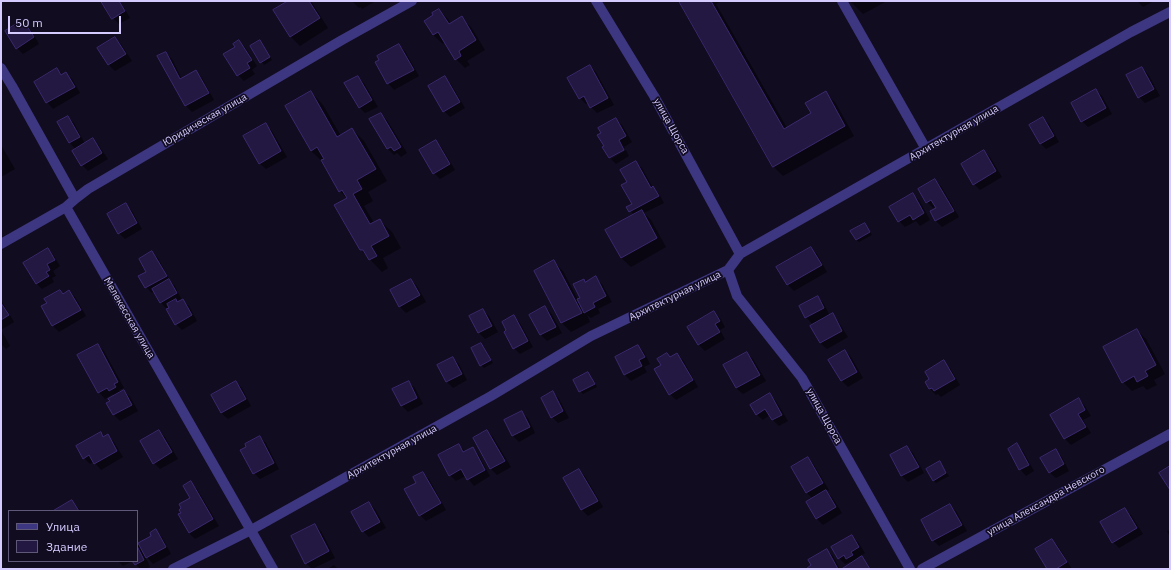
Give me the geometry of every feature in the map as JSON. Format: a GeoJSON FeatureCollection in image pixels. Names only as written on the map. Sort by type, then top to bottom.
{"type":"FeatureCollection","features":[{"type":"Feature","properties":{"kind":"street","name":"Юридическая улица"},"geometry":{"type":"LineString","coordinates":[[1,244],[66,208],[88,189],[412,1]]}},
{"type":"Feature","properties":{"kind":"street","name":"улица Щорса"},"geometry":{"type":"LineString","coordinates":[[596,1],[654,96],[740,254]]}},
{"type":"Feature","properties":{"kind":"street"},"geometry":{"type":"LineString","coordinates":[[842,1],[926,149]]}},
{"type":"Feature","properties":{"kind":"street","name":"Архитектурная улица"},"geometry":{"type":"LineString","coordinates":[[173,569],[251,530],[491,396],[591,336],[728,270],[740,254],[1131,32],[1170,12]]}},
{"type":"Feature","properties":{"kind":"street"},"geometry":{"type":"LineString","coordinates":[[1,68],[75,199]]}},
{"type":"Feature","properties":{"kind":"street","name":"Мелекесская улица"},"geometry":{"type":"LineString","coordinates":[[66,208],[274,569]]}},
{"type":"Feature","properties":{"kind":"street","name":"улица Щорса"},"geometry":{"type":"LineString","coordinates":[[728,270],[738,296],[802,378],[910,569]]}},
{"type":"Feature","properties":{"kind":"street","name":"улица Александра Невского"},"geometry":{"type":"LineString","coordinates":[[922,569],[1170,434]]}},
{"type":"Feature","properties":{"kind":"building"},"geometry":{"type":"Polygon","coordinates":[[[101,1],[119,1],[125,11],[112,19],[101,1]]]}},
{"type":"Feature","properties":{"kind":"building"},"geometry":{"type":"Polygon","coordinates":[[[288,1],[309,1],[320,18],[290,37],[273,10],[288,1]]]}},
{"type":"Feature","properties":{"kind":"building"},"geometry":{"type":"Polygon","coordinates":[[[679,1],[711,1],[784,129],[811,113],[805,103],[826,91],[845,126],[773,167],[679,1]]]}},
{"type":"Feature","properties":{"kind":"building"},"geometry":{"type":"Polygon","coordinates":[[[439,9],[449,24],[462,16],[476,40],[459,51],[461,56],[455,60],[438,32],[433,35],[424,21],[433,15],[432,13],[439,9]]]}},
{"type":"Feature","properties":{"kind":"building"},"geometry":{"type":"Polygon","coordinates":[[[23,20],[34,37],[16,49],[5,31],[23,20]]]}},
{"type":"Feature","properties":{"kind":"building"},"geometry":{"type":"Polygon","coordinates":[[[115,37],[126,54],[108,65],[97,48],[115,37]]]}},
{"type":"Feature","properties":{"kind":"building"},"geometry":{"type":"Polygon","coordinates":[[[239,40],[252,60],[247,63],[250,68],[237,76],[223,54],[235,47],[233,44],[239,40]]]}},
{"type":"Feature","properties":{"kind":"building"},"geometry":{"type":"Polygon","coordinates":[[[260,40],[270,57],[260,63],[250,46],[260,40]]]}},
{"type":"Feature","properties":{"kind":"building"},"geometry":{"type":"Polygon","coordinates":[[[399,44],[414,70],[387,84],[375,62],[379,60],[377,56],[399,44]]]}},
{"type":"Feature","properties":{"kind":"building"},"geometry":{"type":"Polygon","coordinates":[[[166,52],[180,79],[196,70],[209,93],[185,106],[157,56],[166,52]]]}},
{"type":"Feature","properties":{"kind":"building"},"geometry":{"type":"Polygon","coordinates":[[[590,65],[608,98],[590,108],[584,96],[579,99],[567,78],[590,65]]]}},
{"type":"Feature","properties":{"kind":"building"},"geometry":{"type":"Polygon","coordinates":[[[1142,67],[1154,89],[1138,98],[1126,75],[1142,67]]]}},
{"type":"Feature","properties":{"kind":"building"},"geometry":{"type":"Polygon","coordinates":[[[57,68],[61,75],[66,72],[75,87],[46,103],[34,82],[57,68]]]}},
{"type":"Feature","properties":{"kind":"building"},"geometry":{"type":"Polygon","coordinates":[[[358,76],[372,100],[359,108],[344,83],[358,76]]]}},
{"type":"Feature","properties":{"kind":"building"},"geometry":{"type":"Polygon","coordinates":[[[445,76],[460,102],[443,112],[428,86],[445,76]]]}},
{"type":"Feature","properties":{"kind":"building"},"geometry":{"type":"Polygon","coordinates":[[[1096,89],[1106,108],[1081,122],[1071,103],[1096,89]]]}},
{"type":"Feature","properties":{"kind":"building"},"geometry":{"type":"Polygon","coordinates":[[[311,91],[337,137],[352,128],[376,169],[357,180],[362,189],[353,194],[370,224],[380,219],[389,236],[371,246],[377,256],[369,260],[363,250],[360,250],[334,205],[347,198],[342,190],[339,192],[321,160],[324,159],[317,147],[311,151],[285,106],[311,91]]]}},
{"type":"Feature","properties":{"kind":"building"},"geometry":{"type":"Polygon","coordinates":[[[381,113],[401,147],[394,151],[391,147],[387,149],[369,119],[381,113]]]}},
{"type":"Feature","properties":{"kind":"building"},"geometry":{"type":"Polygon","coordinates":[[[68,116],[80,137],[69,143],[57,122],[68,116]]]}},
{"type":"Feature","properties":{"kind":"building"},"geometry":{"type":"Polygon","coordinates":[[[1043,117],[1054,136],[1040,144],[1029,125],[1043,117]]]}},
{"type":"Feature","properties":{"kind":"building"},"geometry":{"type":"Polygon","coordinates":[[[616,118],[626,136],[619,140],[624,150],[609,158],[597,135],[601,133],[598,128],[616,118]]]}},
{"type":"Feature","properties":{"kind":"building"},"geometry":{"type":"Polygon","coordinates":[[[266,123],[281,151],[259,164],[243,136],[266,123]]]}},
{"type":"Feature","properties":{"kind":"building"},"geometry":{"type":"Polygon","coordinates":[[[93,138],[102,153],[81,166],[72,151],[93,138]]]}},
{"type":"Feature","properties":{"kind":"building"},"geometry":{"type":"Polygon","coordinates":[[[436,140],[450,164],[433,174],[419,150],[436,140]]]}},
{"type":"Feature","properties":{"kind":"building"},"geometry":{"type":"Polygon","coordinates":[[[984,150],[996,171],[973,185],[961,164],[984,150]]]}},
{"type":"Feature","properties":{"kind":"building"},"geometry":{"type":"Polygon","coordinates":[[[636,161],[651,188],[653,186],[659,196],[629,212],[626,207],[632,204],[621,185],[627,182],[620,170],[636,161]]]}},
{"type":"Feature","properties":{"kind":"building"},"geometry":{"type":"Polygon","coordinates":[[[935,179],[954,211],[935,221],[930,211],[936,208],[931,200],[926,203],[918,189],[935,179]]]}},
{"type":"Feature","properties":{"kind":"building"},"geometry":{"type":"Polygon","coordinates":[[[913,193],[924,213],[913,220],[910,215],[898,222],[889,207],[913,193]]]}},
{"type":"Feature","properties":{"kind":"building"},"geometry":{"type":"Polygon","coordinates":[[[126,203],[137,223],[118,234],[107,214],[126,203]]]}},
{"type":"Feature","properties":{"kind":"building"},"geometry":{"type":"Polygon","coordinates":[[[642,210],[657,238],[621,258],[605,230],[642,210]]]}},
{"type":"Feature","properties":{"kind":"building"},"geometry":{"type":"Polygon","coordinates":[[[865,223],[870,232],[856,240],[850,231],[865,223]]]}},
{"type":"Feature","properties":{"kind":"building"},"geometry":{"type":"Polygon","coordinates":[[[811,247],[822,265],[787,285],[776,267],[811,247]]]}},
{"type":"Feature","properties":{"kind":"building"},"geometry":{"type":"Polygon","coordinates":[[[48,248],[55,260],[47,264],[50,270],[46,272],[49,276],[36,284],[23,263],[48,248]]]}},
{"type":"Feature","properties":{"kind":"building"},"geometry":{"type":"Polygon","coordinates":[[[152,251],[167,276],[145,288],[138,276],[146,272],[139,259],[152,251]]]}},
{"type":"Feature","properties":{"kind":"building"},"geometry":{"type":"Polygon","coordinates":[[[554,260],[582,313],[561,323],[534,271],[554,260]]]}},
{"type":"Feature","properties":{"kind":"building"},"geometry":{"type":"Polygon","coordinates":[[[596,276],[606,296],[593,303],[595,307],[584,313],[577,299],[580,298],[573,284],[584,279],[585,282],[596,276]]]}},
{"type":"Feature","properties":{"kind":"building"},"geometry":{"type":"Polygon","coordinates":[[[169,279],[177,293],[160,303],[152,289],[169,279]]]}},
{"type":"Feature","properties":{"kind":"building"},"geometry":{"type":"Polygon","coordinates":[[[411,279],[420,295],[399,307],[390,290],[411,279]]]}},
{"type":"Feature","properties":{"kind":"building"},"geometry":{"type":"Polygon","coordinates":[[[60,290],[63,294],[69,290],[81,310],[52,326],[41,306],[47,303],[44,299],[60,290]]]}},
{"type":"Feature","properties":{"kind":"building"},"geometry":{"type":"Polygon","coordinates":[[[818,296],[824,308],[805,318],[799,306],[818,296]]]}},
{"type":"Feature","properties":{"kind":"building"},"geometry":{"type":"Polygon","coordinates":[[[176,299],[177,302],[183,299],[192,315],[175,325],[166,309],[169,308],[167,304],[176,299]]]}},
{"type":"Feature","properties":{"kind":"building"},"geometry":{"type":"Polygon","coordinates":[[[1,303],[9,315],[1,320],[1,303]]]}},
{"type":"Feature","properties":{"kind":"building"},"geometry":{"type":"Polygon","coordinates":[[[545,306],[556,327],[540,335],[529,315],[545,306]]]}},
{"type":"Feature","properties":{"kind":"building"},"geometry":{"type":"Polygon","coordinates":[[[483,309],[492,326],[478,333],[469,316],[483,309]]]}},
{"type":"Feature","properties":{"kind":"building"},"geometry":{"type":"Polygon","coordinates":[[[714,311],[720,321],[715,324],[720,332],[698,345],[687,327],[714,311]]]}},
{"type":"Feature","properties":{"kind":"building"},"geometry":{"type":"Polygon","coordinates":[[[833,313],[842,331],[820,343],[810,326],[833,313]]]}},
{"type":"Feature","properties":{"kind":"building"},"geometry":{"type":"Polygon","coordinates":[[[514,315],[528,341],[513,349],[504,332],[506,330],[502,322],[514,315]]]}},
{"type":"Feature","properties":{"kind":"building"},"geometry":{"type":"Polygon","coordinates":[[[1137,329],[1156,365],[1145,371],[1148,376],[1137,382],[1134,376],[1122,383],[1103,347],[1137,329]]]}},
{"type":"Feature","properties":{"kind":"building"},"geometry":{"type":"Polygon","coordinates":[[[481,343],[491,360],[480,366],[471,348],[481,343]]]}},
{"type":"Feature","properties":{"kind":"building"},"geometry":{"type":"Polygon","coordinates":[[[98,344],[118,382],[114,384],[116,387],[109,391],[107,388],[98,393],[77,355],[98,344]]]}},
{"type":"Feature","properties":{"kind":"building"},"geometry":{"type":"Polygon","coordinates":[[[638,345],[645,357],[639,360],[642,366],[624,375],[615,357],[638,345]]]}},
{"type":"Feature","properties":{"kind":"building"},"geometry":{"type":"Polygon","coordinates":[[[845,350],[857,372],[841,381],[828,360],[845,350]]]}},
{"type":"Feature","properties":{"kind":"building"},"geometry":{"type":"Polygon","coordinates":[[[747,352],[760,375],[736,388],[723,365],[747,352]]]}},
{"type":"Feature","properties":{"kind":"building"},"geometry":{"type":"Polygon","coordinates":[[[667,353],[670,357],[677,353],[693,380],[669,395],[654,369],[661,365],[657,359],[667,353]]]}},
{"type":"Feature","properties":{"kind":"building"},"geometry":{"type":"Polygon","coordinates":[[[453,357],[462,374],[446,382],[437,365],[453,357]]]}},
{"type":"Feature","properties":{"kind":"building"},"geometry":{"type":"Polygon","coordinates":[[[944,360],[955,379],[934,391],[932,388],[929,389],[925,382],[929,379],[925,372],[944,360]]]}},
{"type":"Feature","properties":{"kind":"building"},"geometry":{"type":"Polygon","coordinates":[[[588,372],[595,384],[579,392],[573,380],[588,372]]]}},
{"type":"Feature","properties":{"kind":"building"},"geometry":{"type":"Polygon","coordinates":[[[236,381],[246,399],[221,413],[211,395],[236,381]]]}},
{"type":"Feature","properties":{"kind":"building"},"geometry":{"type":"Polygon","coordinates":[[[409,381],[417,398],[401,406],[392,389],[409,381]]]}},
{"type":"Feature","properties":{"kind":"building"},"geometry":{"type":"Polygon","coordinates":[[[124,390],[132,405],[113,415],[106,403],[110,401],[108,399],[124,390]]]}},
{"type":"Feature","properties":{"kind":"building"},"geometry":{"type":"Polygon","coordinates":[[[553,391],[563,411],[551,418],[541,398],[553,391]]]}},
{"type":"Feature","properties":{"kind":"building"},"geometry":{"type":"Polygon","coordinates":[[[770,393],[782,415],[772,420],[765,409],[756,415],[750,405],[770,393]]]}},
{"type":"Feature","properties":{"kind":"building"},"geometry":{"type":"Polygon","coordinates":[[[1079,398],[1085,410],[1078,414],[1086,427],[1064,439],[1050,415],[1079,398]]]}},
{"type":"Feature","properties":{"kind":"building"},"geometry":{"type":"Polygon","coordinates":[[[522,411],[530,427],[512,436],[504,420],[522,411]]]}},
{"type":"Feature","properties":{"kind":"building"},"geometry":{"type":"Polygon","coordinates":[[[159,430],[172,452],[153,464],[140,441],[159,430]]]}},
{"type":"Feature","properties":{"kind":"building"},"geometry":{"type":"Polygon","coordinates":[[[487,430],[505,461],[490,469],[473,438],[487,430]]]}},
{"type":"Feature","properties":{"kind":"building"},"geometry":{"type":"Polygon","coordinates":[[[101,432],[103,437],[108,434],[117,451],[94,464],[89,455],[83,459],[76,446],[101,432]]]}},
{"type":"Feature","properties":{"kind":"building"},"geometry":{"type":"Polygon","coordinates":[[[260,436],[274,463],[253,474],[240,450],[246,447],[245,444],[260,436]]]}},
{"type":"Feature","properties":{"kind":"building"},"geometry":{"type":"Polygon","coordinates":[[[1017,443],[1029,465],[1019,470],[1008,449],[1017,443]]]}},
{"type":"Feature","properties":{"kind":"building"},"geometry":{"type":"Polygon","coordinates":[[[459,444],[463,452],[473,447],[485,470],[467,480],[461,469],[449,476],[438,455],[459,444]]]}},
{"type":"Feature","properties":{"kind":"building"},"geometry":{"type":"Polygon","coordinates":[[[907,446],[919,467],[901,476],[890,455],[907,446]]]}},
{"type":"Feature","properties":{"kind":"building"},"geometry":{"type":"Polygon","coordinates":[[[1056,449],[1064,464],[1049,473],[1040,458],[1056,449]]]}},
{"type":"Feature","properties":{"kind":"building"},"geometry":{"type":"Polygon","coordinates":[[[808,457],[823,483],[806,493],[791,467],[808,457]]]}},
{"type":"Feature","properties":{"kind":"building"},"geometry":{"type":"Polygon","coordinates":[[[940,461],[946,473],[933,481],[926,469],[940,461]]]}},
{"type":"Feature","properties":{"kind":"building"},"geometry":{"type":"Polygon","coordinates":[[[1170,466],[1170,490],[1159,473],[1170,466]]]}},
{"type":"Feature","properties":{"kind":"building"},"geometry":{"type":"Polygon","coordinates":[[[579,469],[598,501],[581,510],[563,478],[579,469]]]}},
{"type":"Feature","properties":{"kind":"building"},"geometry":{"type":"Polygon","coordinates":[[[423,472],[441,503],[419,516],[404,489],[416,483],[413,477],[423,472]]]}},
{"type":"Feature","properties":{"kind":"building"},"geometry":{"type":"Polygon","coordinates":[[[191,481],[213,519],[189,533],[178,514],[181,513],[179,510],[181,508],[179,504],[190,498],[183,486],[191,481]]]}},
{"type":"Feature","properties":{"kind":"building"},"geometry":{"type":"Polygon","coordinates":[[[826,490],[836,507],[816,519],[806,502],[826,490]]]}},
{"type":"Feature","properties":{"kind":"building"},"geometry":{"type":"Polygon","coordinates":[[[72,500],[78,510],[55,510],[72,500]]]}},
{"type":"Feature","properties":{"kind":"building"},"geometry":{"type":"Polygon","coordinates":[[[369,502],[380,522],[362,532],[351,512],[369,502]]]}},
{"type":"Feature","properties":{"kind":"building"},"geometry":{"type":"Polygon","coordinates":[[[950,504],[962,525],[932,541],[921,520],[950,504]]]}},
{"type":"Feature","properties":{"kind":"building"},"geometry":{"type":"Polygon","coordinates":[[[1125,508],[1137,528],[1112,543],[1100,522],[1125,508]]]}},
{"type":"Feature","properties":{"kind":"building"},"geometry":{"type":"Polygon","coordinates":[[[315,524],[329,551],[305,564],[291,536],[315,524]]]}},
{"type":"Feature","properties":{"kind":"building"},"geometry":{"type":"Polygon","coordinates":[[[156,529],[166,547],[146,558],[138,543],[151,536],[150,533],[156,529]]]}},
{"type":"Feature","properties":{"kind":"building"},"geometry":{"type":"Polygon","coordinates":[[[852,535],[859,547],[851,552],[853,555],[846,559],[844,555],[838,559],[831,547],[852,535]]]}},
{"type":"Feature","properties":{"kind":"building"},"geometry":{"type":"Polygon","coordinates":[[[1052,539],[1067,562],[1056,569],[1047,569],[1035,549],[1052,539]]]}},
{"type":"Feature","properties":{"kind":"building"},"geometry":{"type":"Polygon","coordinates":[[[138,548],[144,560],[135,565],[133,562],[138,562],[138,548]]]}},
{"type":"Feature","properties":{"kind":"building"},"geometry":{"type":"Polygon","coordinates":[[[827,549],[838,569],[806,569],[811,565],[808,560],[827,549]]]}},
{"type":"Feature","properties":{"kind":"building"},"geometry":{"type":"Polygon","coordinates":[[[862,556],[870,569],[842,569],[862,556]]]}}]}
